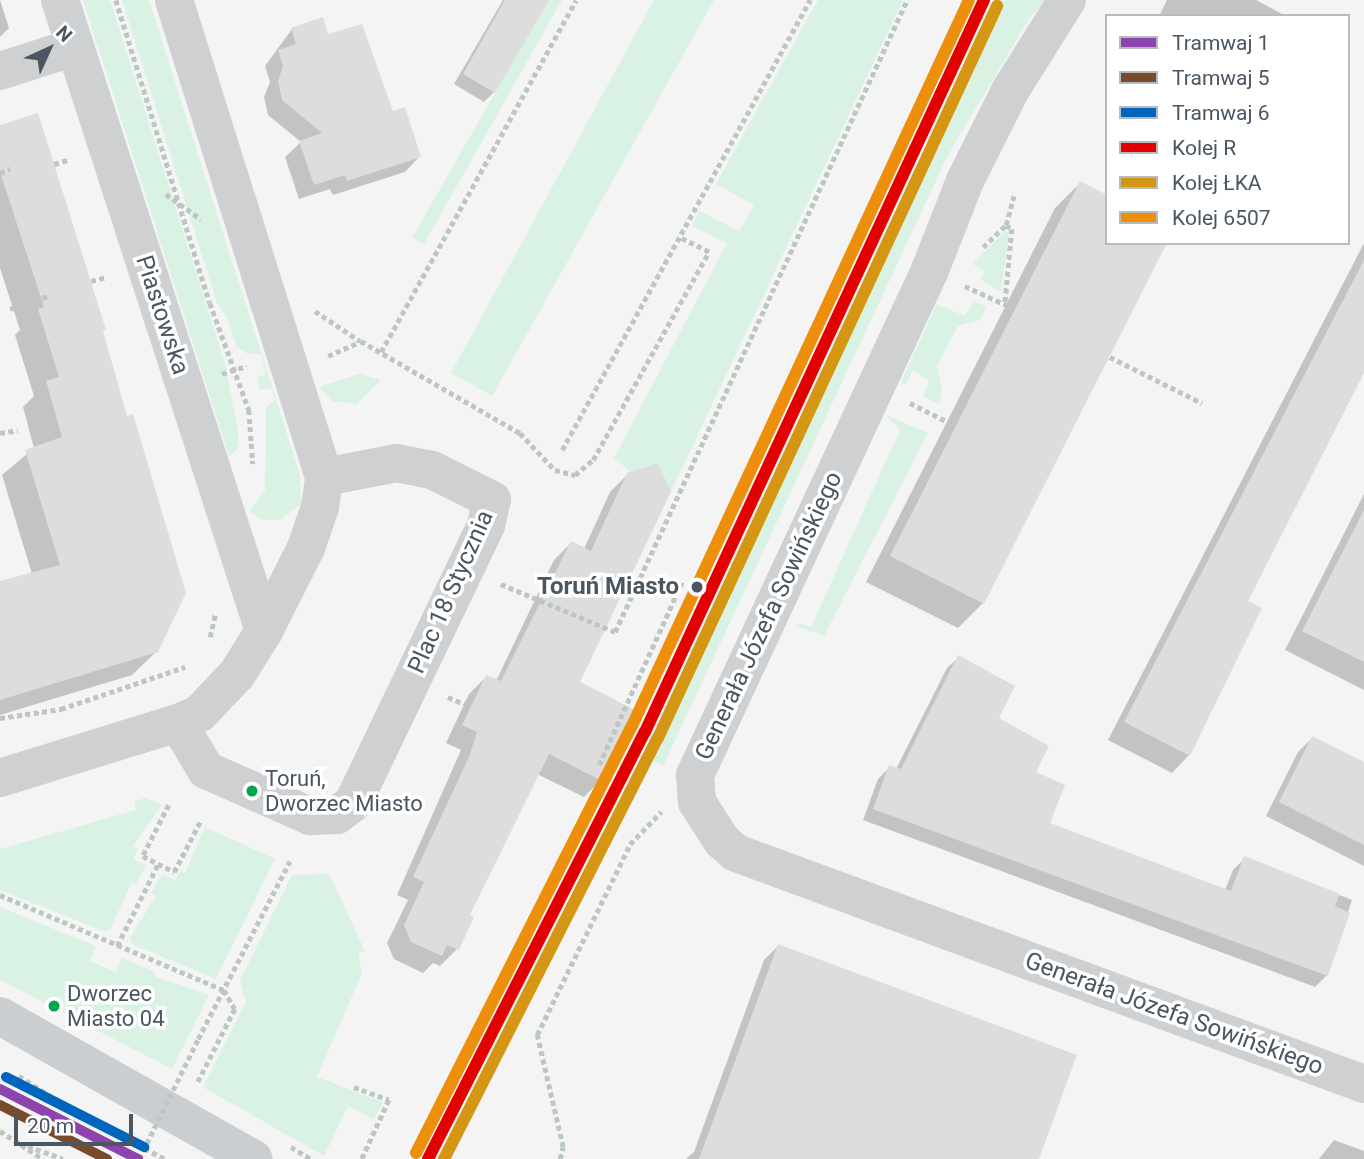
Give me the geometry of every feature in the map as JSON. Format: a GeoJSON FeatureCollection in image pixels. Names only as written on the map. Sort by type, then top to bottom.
{"type":"FeatureCollection","features":[{"type":"Feature","properties":{"kind":"main road"},"geometry":{"type":"LineString","coordinates":[[0,1016],[254,1159]]}},
{"type":"Feature","properties":{"kind":"street","name":"Piastowska"},"geometry":{"type":"LineString","coordinates":[[60,0],[264,631]]}},
{"type":"Feature","properties":{"kind":"street"},"geometry":{"type":"LineString","coordinates":[[0,778],[178,723],[200,713],[219,695],[264,631],[306,548],[320,507],[324,477],[174,0]]}},
{"type":"Feature","properties":{"kind":"street","name":"Generała Józefa Sowińskiego"},"geometry":{"type":"LineString","coordinates":[[1067,0],[1010,91],[965,181],[930,270],[695,775],[697,802],[705,818],[736,853],[1364,1084]]}},
{"type":"Feature","properties":{"kind":"street"},"geometry":{"type":"LineString","coordinates":[[0,71],[75,47]]}},
{"type":"Feature","properties":{"kind":"street","name":"Plac 18 Stycznia"},"geometry":{"type":"LineString","coordinates":[[178,723],[206,770],[310,816],[337,815],[352,803],[486,525],[492,500],[432,470],[397,463],[324,477]]}},
{"type":"Feature","properties":{"kind":"path"},"geometry":{"type":"LineString","coordinates":[[116,0],[249,410],[253,472]]}},
{"type":"Feature","properties":{"kind":"path"},"geometry":{"type":"LineString","coordinates":[[381,352],[576,0]]}},
{"type":"Feature","properties":{"kind":"path"},"geometry":{"type":"LineString","coordinates":[[562,450],[810,0]]}},
{"type":"Feature","properties":{"kind":"path"},"geometry":{"type":"LineString","coordinates":[[501,584],[615,632],[907,0]]}},
{"type":"Feature","properties":{"kind":"path"},"geometry":{"type":"LineString","coordinates":[[54,164],[74,158]]}},
{"type":"Feature","properties":{"kind":"path"},"geometry":{"type":"LineString","coordinates":[[0,173],[10,169]]}},
{"type":"Feature","properties":{"kind":"path"},"geometry":{"type":"LineString","coordinates":[[163,191],[181,207],[250,248]]}},
{"type":"Feature","properties":{"kind":"path"},"geometry":{"type":"LineString","coordinates":[[978,252],[1006,225],[1014,196]]}},
{"type":"Feature","properties":{"kind":"path"},"geometry":{"type":"LineString","coordinates":[[1005,305],[1012,229],[1006,225]]}},
{"type":"Feature","properties":{"kind":"path"},"geometry":{"type":"LineString","coordinates":[[319,360],[361,341],[520,433],[555,470],[575,475],[593,460],[709,252],[678,237]]}},
{"type":"Feature","properties":{"kind":"path"},"geometry":{"type":"LineString","coordinates":[[930,270],[1015,309]]}},
{"type":"Feature","properties":{"kind":"path"},"geometry":{"type":"LineString","coordinates":[[91,281],[107,277]]}},
{"type":"Feature","properties":{"kind":"path"},"geometry":{"type":"LineString","coordinates":[[10,309],[51,295]]}},
{"type":"Feature","properties":{"kind":"path"},"geometry":{"type":"LineString","coordinates":[[1110,357],[1202,402]]}},
{"type":"Feature","properties":{"kind":"path"},"geometry":{"type":"LineString","coordinates":[[875,386],[956,426]]}},
{"type":"Feature","properties":{"kind":"path"},"geometry":{"type":"LineString","coordinates":[[0,433],[18,430]]}},
{"type":"Feature","properties":{"kind":"path"},"geometry":{"type":"LineString","coordinates":[[599,765],[682,580]]}},
{"type":"Feature","properties":{"kind":"path"},"geometry":{"type":"LineString","coordinates":[[206,646],[216,604]]}},
{"type":"Feature","properties":{"kind":"path"},"geometry":{"type":"LineString","coordinates":[[0,718],[61,709],[162,679],[188,666]]}},
{"type":"Feature","properties":{"kind":"path"},"geometry":{"type":"LineString","coordinates":[[448,697],[471,707]]}},
{"type":"Feature","properties":{"kind":"path"},"geometry":{"type":"LineString","coordinates":[[561,1159],[563,1147],[537,1035],[630,844],[695,775]]}},
{"type":"Feature","properties":{"kind":"path"},"geometry":{"type":"LineString","coordinates":[[169,805],[143,856],[174,872],[201,820]]}},
{"type":"Feature","properties":{"kind":"path"},"geometry":{"type":"LineString","coordinates":[[139,1159],[290,861]]}},
{"type":"Feature","properties":{"kind":"path"},"geometry":{"type":"LineString","coordinates":[[117,946],[158,864]]}},
{"type":"Feature","properties":{"kind":"path"},"geometry":{"type":"LineString","coordinates":[[0,895],[224,990],[234,1009],[202,1074]]}},
{"type":"Feature","properties":{"kind":"path"},"geometry":{"type":"LineString","coordinates":[[12,1072],[77,1113],[164,1159]]}},
{"type":"Feature","properties":{"kind":"path"},"geometry":{"type":"LineString","coordinates":[[354,1087],[389,1100],[362,1159]]}},
{"type":"Feature","properties":{"kind":"path"},"geometry":{"type":"LineString","coordinates":[[0,1131],[24,1144],[63,1159]]}},
{"type":"Feature","properties":{"kind":"path"},"geometry":{"type":"LineString","coordinates":[[24,1144],[43,1159]]}},
{"type":"Feature","properties":{"kind":"green space"},"geometry":{"type":"Polygon","coordinates":[[[83,0],[110,0],[226,367],[236,345],[227,317],[217,303],[122,0],[149,0],[300,475],[301,504],[280,520],[262,520],[249,511],[265,491],[266,408],[275,400],[271,388],[260,390],[257,377],[266,374],[261,354],[248,354],[236,346],[226,369],[239,436],[237,449],[229,456],[83,0]]]}},
{"type":"Feature","properties":{"kind":"green space"},"geometry":{"type":"Polygon","coordinates":[[[548,0],[562,0],[424,244],[412,238],[548,0]]]}},
{"type":"Feature","properties":{"kind":"green space"},"geometry":{"type":"Polygon","coordinates":[[[654,0],[714,0],[492,396],[451,373],[654,0]]]}},
{"type":"Feature","properties":{"kind":"green space"},"geometry":{"type":"Polygon","coordinates":[[[818,0],[903,0],[670,494],[661,470],[651,465],[641,468],[636,476],[614,458],[727,243],[692,226],[699,211],[739,231],[754,205],[716,184],[818,0]]]}},
{"type":"Feature","properties":{"kind":"green space"},"geometry":{"type":"Polygon","coordinates":[[[1004,0],[1048,0],[1030,17],[947,157],[663,766],[647,759],[1004,0]]]}},
{"type":"Feature","properties":{"kind":"green space"},"geometry":{"type":"Polygon","coordinates":[[[1005,231],[1009,233],[1001,292],[981,280],[984,271],[973,264],[1005,231]]]}},
{"type":"Feature","properties":{"kind":"green space"},"geometry":{"type":"Polygon","coordinates":[[[974,300],[986,307],[981,320],[958,326],[937,366],[942,390],[940,404],[923,397],[929,381],[913,370],[905,385],[901,382],[937,304],[965,316],[974,300]]]}},
{"type":"Feature","properties":{"kind":"green space"},"geometry":{"type":"Polygon","coordinates":[[[359,374],[381,380],[357,404],[332,401],[319,387],[359,374]]]}},
{"type":"Feature","properties":{"kind":"green space"},"geometry":{"type":"Polygon","coordinates":[[[886,415],[928,433],[824,636],[796,626],[798,623],[811,627],[900,430],[886,415]]]}},
{"type":"Feature","properties":{"kind":"green space"},"geometry":{"type":"Polygon","coordinates":[[[146,798],[162,805],[133,846],[138,849],[133,859],[146,865],[136,884],[132,882],[110,930],[103,931],[0,890],[0,849],[136,810],[134,801],[146,798]]]}},
{"type":"Feature","properties":{"kind":"green space"},"geometry":{"type":"Polygon","coordinates":[[[205,827],[275,859],[216,979],[134,945],[129,939],[156,896],[151,893],[162,874],[175,880],[180,871],[185,873],[205,827]]]}},
{"type":"Feature","properties":{"kind":"green space"},"geometry":{"type":"Polygon","coordinates":[[[329,874],[365,951],[358,954],[362,973],[317,1077],[383,1102],[374,1119],[348,1106],[324,1156],[203,1087],[246,1002],[240,980],[292,875],[329,874]]]}},
{"type":"Feature","properties":{"kind":"green space"},"geometry":{"type":"Polygon","coordinates":[[[0,907],[96,946],[90,961],[116,972],[122,958],[155,972],[154,976],[209,995],[172,1069],[0,980],[0,907]]]}},
{"type":"Feature","properties":{"kind":"building"},"geometry":{"type":"Polygon","coordinates":[[[505,0],[549,0],[495,93],[463,74],[505,0]]]}},
{"type":"Feature","properties":{"kind":"building"},"geometry":{"type":"Polygon","coordinates":[[[323,17],[328,34],[362,24],[393,111],[405,107],[421,157],[347,181],[345,175],[314,185],[299,141],[322,133],[282,100],[278,81],[283,66],[278,50],[296,44],[291,28],[323,17]]]}},
{"type":"Feature","properties":{"kind":"building"},"geometry":{"type":"Polygon","coordinates":[[[38,113],[106,330],[103,331],[127,416],[133,414],[186,593],[158,652],[0,700],[0,581],[60,565],[25,450],[62,437],[46,381],[59,377],[38,309],[44,307],[0,172],[0,125],[38,113]]]}},
{"type":"Feature","properties":{"kind":"building"},"geometry":{"type":"Polygon","coordinates":[[[1080,181],[1105,194],[1105,245],[1166,245],[984,604],[890,556],[1080,181]]]}},
{"type":"Feature","properties":{"kind":"building"},"geometry":{"type":"Polygon","coordinates":[[[1364,260],[1364,373],[1248,601],[1262,608],[1190,756],[1124,722],[1364,260]]]}},
{"type":"Feature","properties":{"kind":"building"},"geometry":{"type":"Polygon","coordinates":[[[658,463],[671,492],[580,682],[635,710],[602,781],[549,754],[470,915],[474,917],[459,950],[447,945],[442,956],[411,942],[404,925],[424,882],[413,877],[469,757],[477,732],[462,725],[486,675],[501,681],[571,541],[591,551],[627,473],[658,463]]]}},
{"type":"Feature","properties":{"kind":"building"},"geometry":{"type":"Polygon","coordinates":[[[1364,510],[1364,662],[1302,631],[1364,510]]]}},
{"type":"Feature","properties":{"kind":"building"},"geometry":{"type":"Polygon","coordinates":[[[958,655],[1015,686],[999,718],[1049,746],[1036,772],[1065,785],[1050,823],[1231,891],[1244,856],[1340,894],[1335,906],[1350,913],[1328,976],[873,809],[889,765],[901,769],[958,655]]]}},
{"type":"Feature","properties":{"kind":"building"},"geometry":{"type":"Polygon","coordinates":[[[1312,736],[1364,762],[1364,845],[1279,802],[1312,736]]]}},
{"type":"Feature","properties":{"kind":"building"},"geometry":{"type":"Polygon","coordinates":[[[778,944],[1077,1055],[1039,1159],[699,1159],[778,944]]]}},
{"type":"Feature","properties":{"kind":"tram line","name":"6"},"geometry":{"type":"LineString","coordinates":[[6,1077],[144,1147]]}},
{"type":"Feature","properties":{"kind":"tram line","name":"1"},"geometry":{"type":"LineString","coordinates":[[0,1089],[138,1159]]}},
{"type":"Feature","properties":{"kind":"tram line","name":"5"},"geometry":{"type":"LineString","coordinates":[[0,1105],[107,1159]]}},
{"type":"Feature","properties":{"kind":"rail line","name":"6507"},"geometry":{"type":"LineString","coordinates":[[416,1153],[632,726],[969,0]]}},
{"type":"Feature","properties":{"kind":"rail line","name":"R"},"geometry":{"type":"LineString","coordinates":[[428,1159],[645,732],[984,0]]}},
{"type":"Feature","properties":{"kind":"rail line","name":"ŁKA"},"geometry":{"type":"LineString","coordinates":[[444,1159],[658,738],[997,6]]}},
{"type":"Feature","properties":{"kind":"place","name":"Toruń Miasto"},"geometry":{"type":"Point","coordinates":[697,587]}},
{"type":"Feature","properties":{"kind":"place","name":"Toruń, Dworzec Miasto"},"geometry":{"type":"Point","coordinates":[252,791]}},
{"type":"Feature","properties":{"kind":"place","name":"Dworzec Miasto 04"},"geometry":{"type":"Point","coordinates":[54,1006]}}]}
